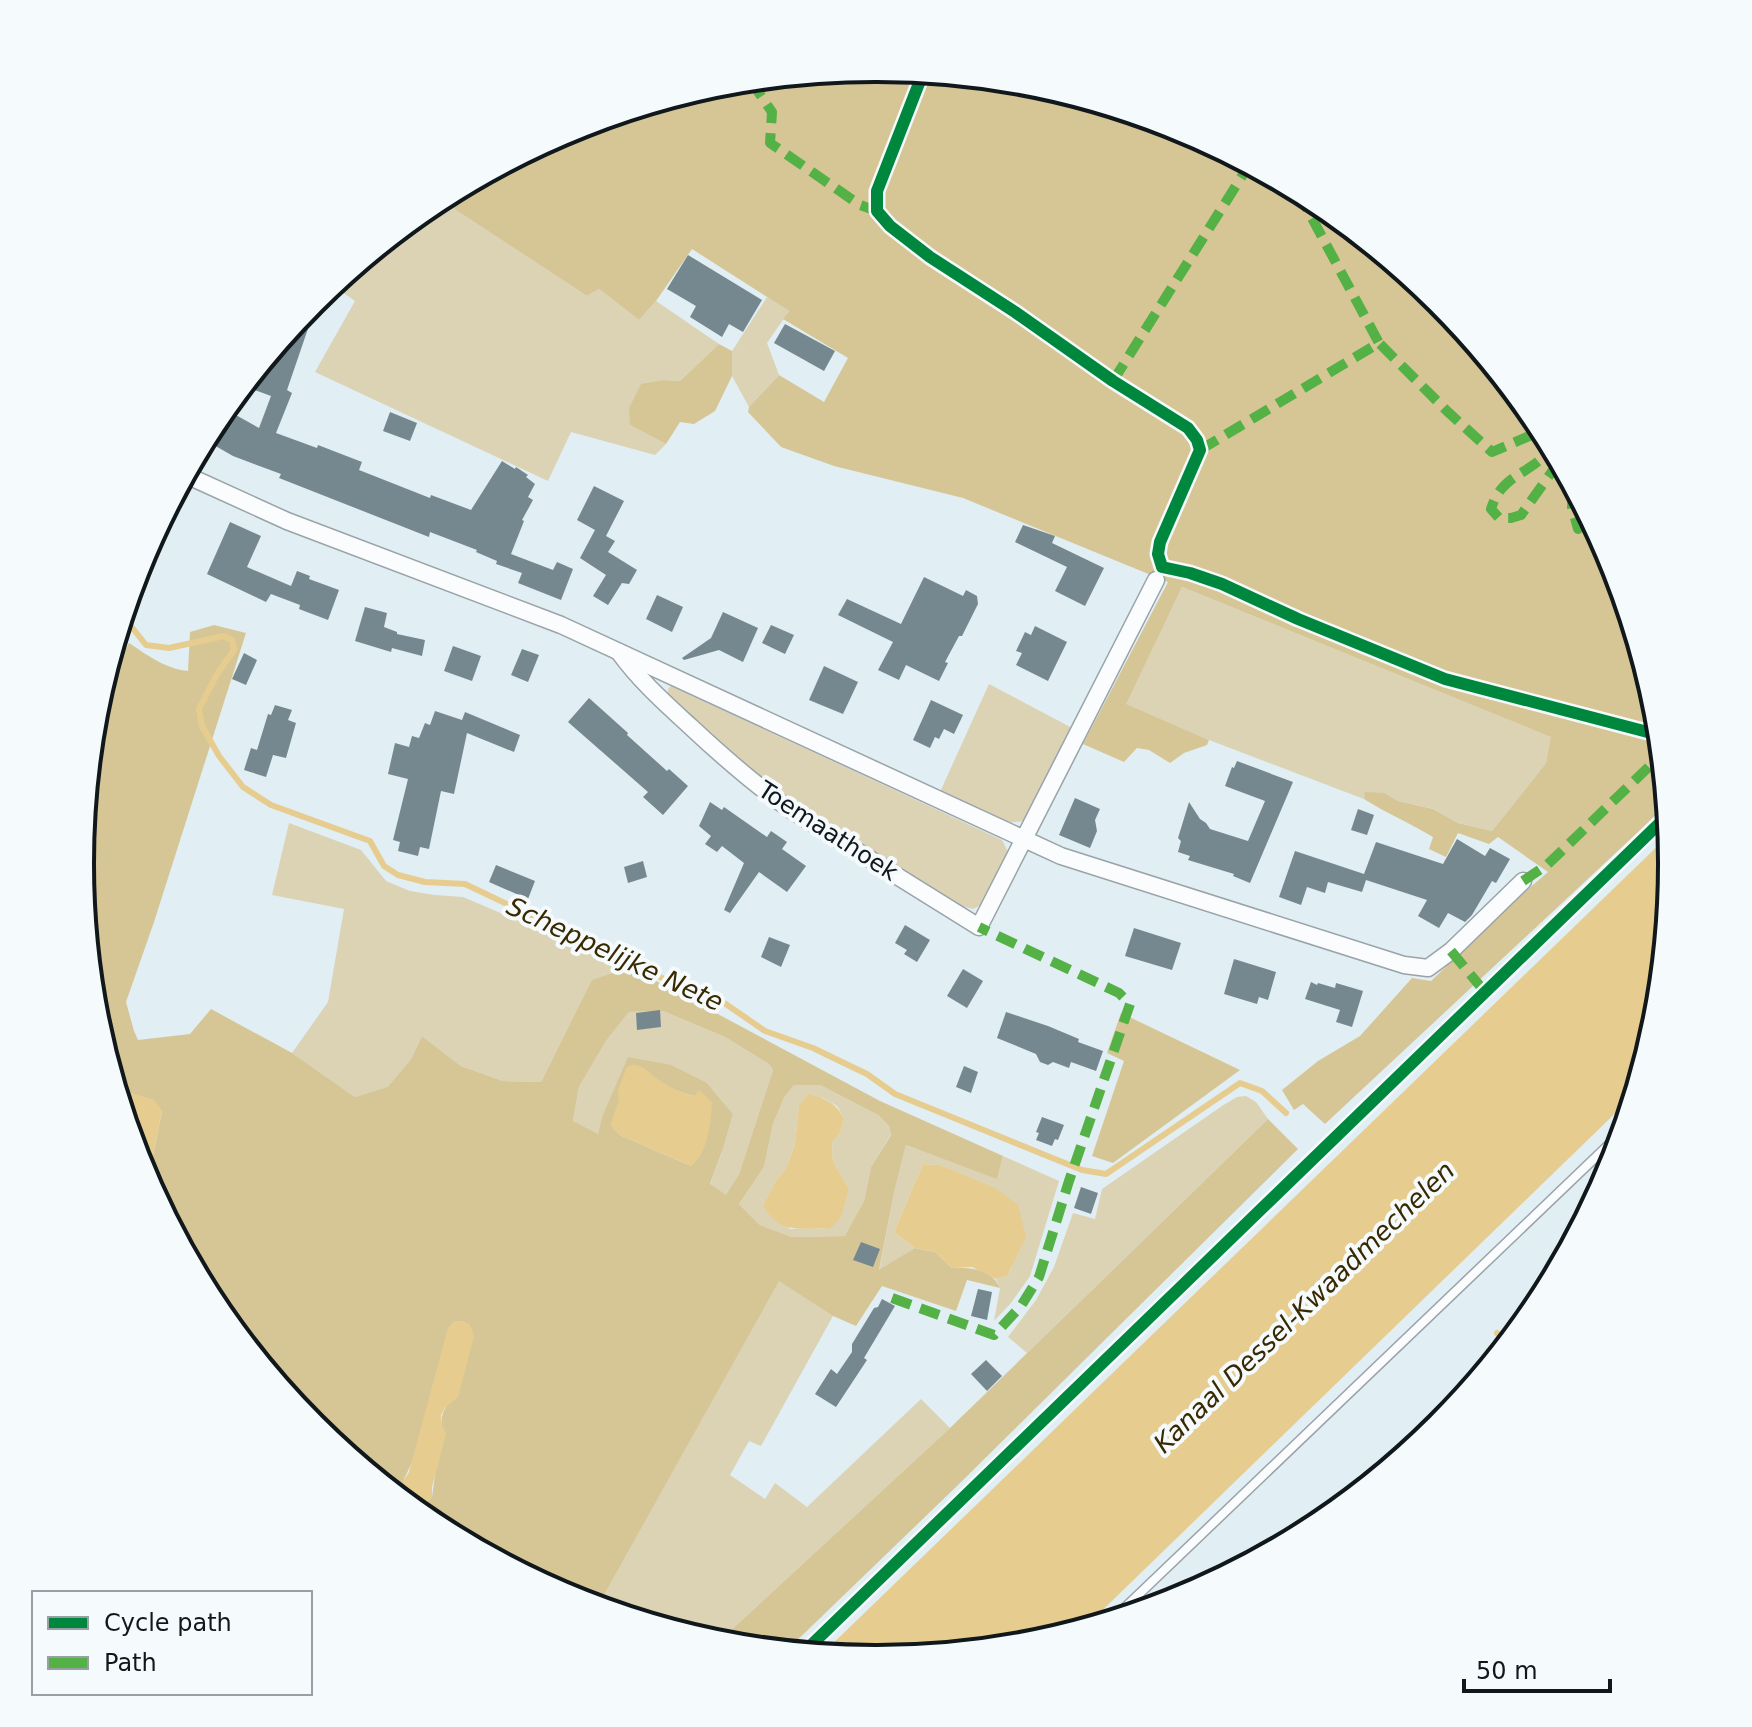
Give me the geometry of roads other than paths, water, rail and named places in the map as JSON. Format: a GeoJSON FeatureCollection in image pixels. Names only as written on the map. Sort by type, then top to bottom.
{"type":"FeatureCollection","features":[{"type":"Feature","properties":{"kind":"street","name":"Toemaathoek"},"geometry":{"type":"LineString","coordinates":[[196,479],[287,521],[561,625],[1061,856],[1404,965],[1428,968],[1451,951],[1523,881]]}},
{"type":"Feature","properties":{"kind":"street","name":"Toemaathoek"},"geometry":{"type":"LineString","coordinates":[[618,651],[654,693],[761,789],[979,927],[1156,580]]}},
{"type":"Feature","properties":{"kind":"lane"},"geometry":{"type":"LineString","coordinates":[[814,1642],[1657,826]]}},
{"type":"Feature","properties":{"kind":"lane"},"geometry":{"type":"LineString","coordinates":[[1130,1603],[1603,1150]]}},
{"type":"Feature","properties":{"kind":"water","name":"Kanaal Dessel-Kwaadmechelen"},"geometry":{"type":"Polygon","coordinates":[[[1657,846],[1651,966],[1631,1066],[1617,1111],[1101,1611],[1028,1630],[978,1638],[876,1645],[833,1643],[1657,846]]]}},
{"type":"Feature","properties":{"kind":"water"},"geometry":{"type":"Polygon","coordinates":[[[634,1065],[679,1091],[694,1096],[699,1090],[712,1102],[705,1145],[691,1166],[620,1135],[613,1129],[611,1123],[619,1100],[618,1090],[627,1067],[634,1065]]]}},
{"type":"Feature","properties":{"kind":"water"},"geometry":{"type":"Polygon","coordinates":[[[130,1094],[154,1100],[162,1111],[152,1159],[136,1115],[130,1094]]]}},
{"type":"Feature","properties":{"kind":"water"},"geometry":{"type":"Polygon","coordinates":[[[808,1094],[829,1102],[844,1118],[841,1131],[832,1143],[833,1162],[849,1188],[841,1217],[830,1229],[784,1226],[763,1205],[790,1159],[799,1106],[808,1094]]]}},
{"type":"Feature","properties":{"kind":"water"},"geometry":{"type":"Polygon","coordinates":[[[923,1164],[940,1165],[997,1189],[1018,1205],[1026,1237],[1007,1276],[996,1279],[972,1267],[952,1268],[935,1252],[915,1248],[894,1232],[923,1164]]]}},
{"type":"Feature","properties":{"kind":"water"},"geometry":{"type":"Polygon","coordinates":[[[454,1321],[464,1321],[470,1325],[474,1336],[458,1397],[441,1415],[446,1434],[432,1497],[426,1502],[402,1486],[409,1472],[448,1328],[454,1321]]]}},
{"type":"Feature","properties":{"kind":"waterway","name":"Scheppelijke Nete"},"geometry":{"type":"LineString","coordinates":[[131,627],[146,645],[169,648],[224,636],[232,640],[234,650],[199,709],[202,726],[219,756],[243,787],[271,805],[370,841],[384,866],[398,875],[425,882],[465,884],[685,989],[720,1000],[765,1031],[813,1048],[867,1074],[895,1094],[1082,1170],[1106,1174],[1240,1083],[1262,1091],[1286,1113]]}}]}
